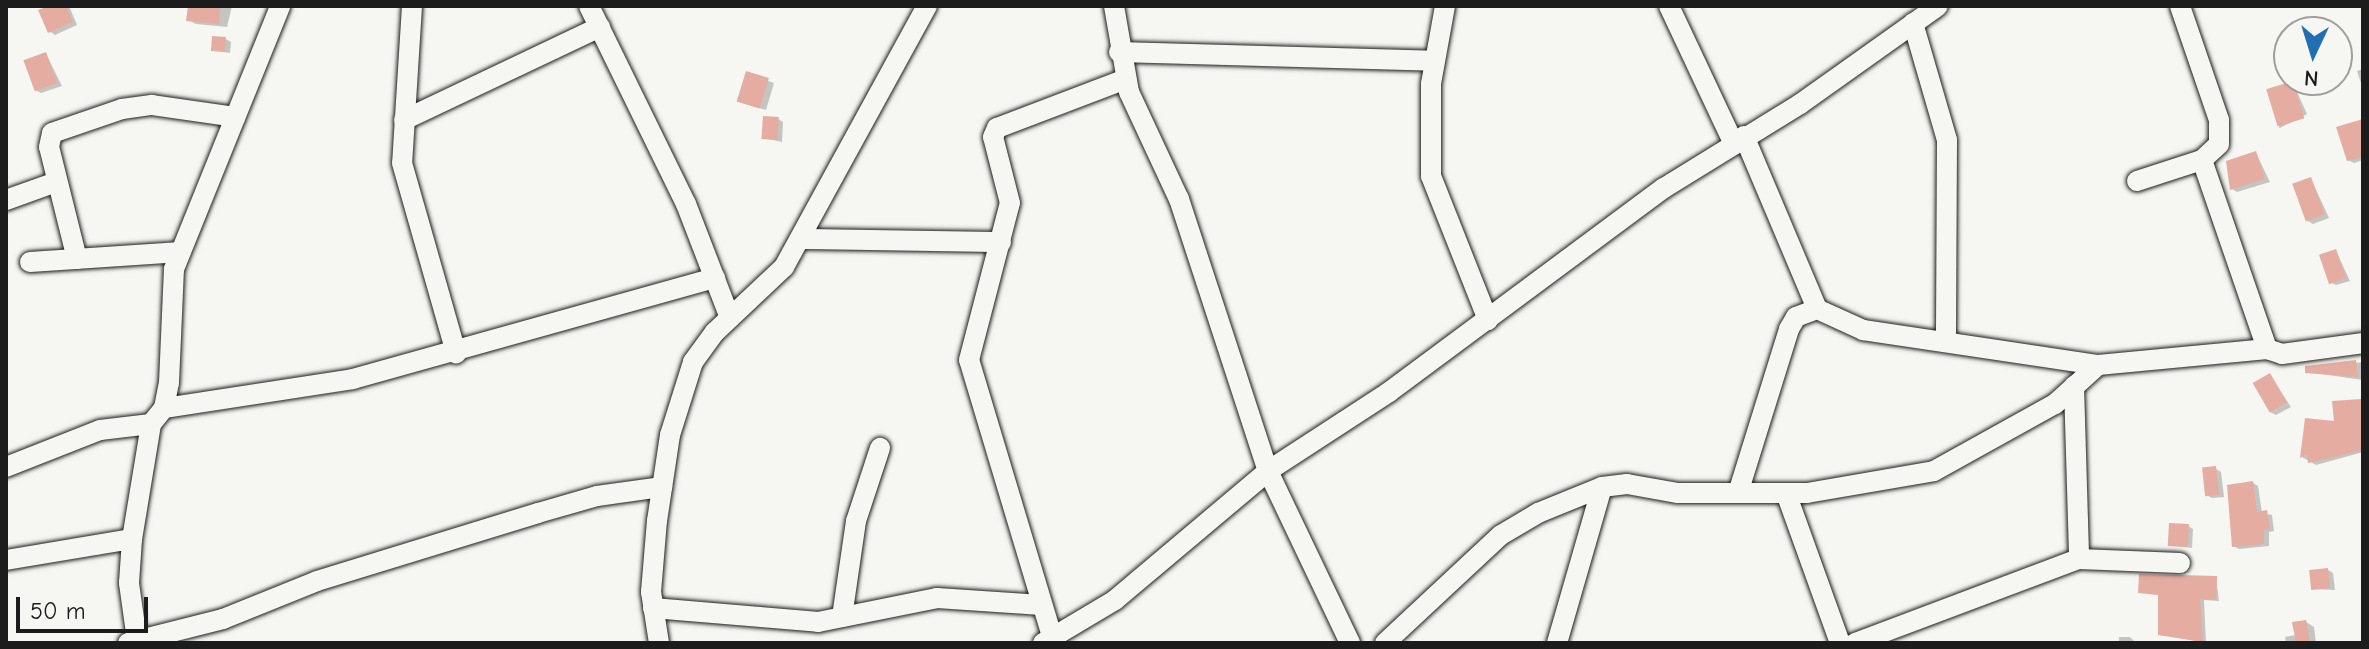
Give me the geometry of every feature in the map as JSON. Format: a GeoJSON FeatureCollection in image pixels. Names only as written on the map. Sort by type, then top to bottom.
{"type":"FeatureCollection","features":[{"type":"Feature","properties":{"kind":"street"},"geometry":{"type":"LineString","coordinates":[[280,6],[181,252],[171,296],[172,352],[132,539],[129,583],[132,642],[223,619],[317,581],[582,500],[662,487]]}},
{"type":"Feature","properties":{"kind":"street"},"geometry":{"type":"LineString","coordinates":[[412,6],[402,163],[456,353]]}},
{"type":"Feature","properties":{"kind":"street"},"geometry":{"type":"LineString","coordinates":[[589,6],[686,204],[730,318]]}},
{"type":"Feature","properties":{"kind":"street"},"geometry":{"type":"LineString","coordinates":[[659,643],[653,608],[662,487],[670,435],[693,362],[730,318],[784,267],[927,6]]}},
{"type":"Feature","properties":{"kind":"street"},"geometry":{"type":"LineString","coordinates":[[1114,6],[1119,52],[1126,79],[1179,199],[1268,471],[1350,643]]}},
{"type":"Feature","properties":{"kind":"street"},"geometry":{"type":"LineString","coordinates":[[1445,6],[1433,61],[1431,176],[1488,320]]}},
{"type":"Feature","properties":{"kind":"street"},"geometry":{"type":"LineString","coordinates":[[1669,6],[1739,140],[1817,309],[1863,330],[2098,365],[2267,349],[2282,354],[2363,343]]}},
{"type":"Feature","properties":{"kind":"street"},"geometry":{"type":"LineString","coordinates":[[1126,79],[997,128],[993,137],[1010,203],[969,360],[1050,641],[1115,600],[1268,471],[1488,320],[1664,188],[1800,104],[1938,6]]}},
{"type":"Feature","properties":{"kind":"street"},"geometry":{"type":"LineString","coordinates":[[2137,181],[2202,160],[2219,144],[2221,132],[2180,6]]}},
{"type":"Feature","properties":{"kind":"street"},"geometry":{"type":"LineString","coordinates":[[1913,23],[1947,140],[1946,340]]}},
{"type":"Feature","properties":{"kind":"street"},"geometry":{"type":"LineString","coordinates":[[404,120],[600,27]]}},
{"type":"Feature","properties":{"kind":"street"},"geometry":{"type":"LineString","coordinates":[[1119,52],[1433,61]]}},
{"type":"Feature","properties":{"kind":"street"},"geometry":{"type":"LineString","coordinates":[[77,259],[49,147],[52,133],[122,109],[152,105],[235,117]]}},
{"type":"Feature","properties":{"kind":"street"},"geometry":{"type":"LineString","coordinates":[[2202,160],[2267,349]]}},
{"type":"Feature","properties":{"kind":"street"},"geometry":{"type":"LineString","coordinates":[[6,200],[56,182]]}},
{"type":"Feature","properties":{"kind":"street"},"geometry":{"type":"LineString","coordinates":[[802,239],[1001,242]]}},
{"type":"Feature","properties":{"kind":"street"},"geometry":{"type":"LineString","coordinates":[[30,262],[181,252]]}},
{"type":"Feature","properties":{"kind":"street"},"geometry":{"type":"LineString","coordinates":[[6,467],[100,430],[157,416],[353,379],[456,353],[715,278]]}},
{"type":"Feature","properties":{"kind":"street"},"geometry":{"type":"LineString","coordinates":[[1738,493],[1789,329],[1796,317],[1817,309]]}},
{"type":"Feature","properties":{"kind":"street"},"geometry":{"type":"LineString","coordinates":[[1385,643],[1501,535],[1538,513],[1602,487],[1786,493],[1934,471],[2055,404],[2098,365]]}},
{"type":"Feature","properties":{"kind":"street"},"geometry":{"type":"LineString","coordinates":[[2074,386],[2079,559]]}},
{"type":"Feature","properties":{"kind":"street"},"geometry":{"type":"LineString","coordinates":[[842,617],[856,521],[880,448]]}},
{"type":"Feature","properties":{"kind":"street"},"geometry":{"type":"LineString","coordinates":[[1557,643],[1602,487]]}},
{"type":"Feature","properties":{"kind":"street"},"geometry":{"type":"LineString","coordinates":[[1786,493],[1840,643]]}},
{"type":"Feature","properties":{"kind":"street"},"geometry":{"type":"LineString","coordinates":[[6,560],[132,539]]}},
{"type":"Feature","properties":{"kind":"street"},"geometry":{"type":"LineString","coordinates":[[1855,643],[2079,559],[2180,563]]}},
{"type":"Feature","properties":{"kind":"street"},"geometry":{"type":"LineString","coordinates":[[653,608],[808,622],[937,598],[1042,605]]}},
{"type":"Feature","properties":{"kind":"building"},"geometry":{"type":"Polygon","coordinates":[[[49,6],[66,6],[73,22],[48,33],[38,10],[49,6]]]}},
{"type":"Feature","properties":{"kind":"building"},"geometry":{"type":"Polygon","coordinates":[[[188,6],[220,6],[219,24],[186,21],[188,6]]]}},
{"type":"Feature","properties":{"kind":"building"},"geometry":{"type":"Polygon","coordinates":[[[212,36],[226,37],[225,52],[211,51],[212,36]]]}},
{"type":"Feature","properties":{"kind":"building"},"geometry":{"type":"Polygon","coordinates":[[[46,52],[57,83],[35,91],[23,60],[46,52]]]}},
{"type":"Feature","properties":{"kind":"building"},"geometry":{"type":"Polygon","coordinates":[[[746,71],[769,78],[760,109],[737,102],[746,71]]]}},
{"type":"Feature","properties":{"kind":"building"},"geometry":{"type":"Polygon","coordinates":[[[2273,87],[2273,96],[2298,96],[2304,118],[2278,126],[2266,89],[2273,87]]]}},
{"type":"Feature","properties":{"kind":"building"},"geometry":{"type":"Polygon","coordinates":[[[763,116],[779,117],[777,140],[761,139],[763,116]]]}},
{"type":"Feature","properties":{"kind":"building"},"geometry":{"type":"Polygon","coordinates":[[[2363,119],[2363,157],[2347,161],[2336,127],[2363,119]]]}},
{"type":"Feature","properties":{"kind":"building"},"geometry":{"type":"Polygon","coordinates":[[[2256,151],[2265,179],[2230,190],[2226,161],[2256,151]]]}},
{"type":"Feature","properties":{"kind":"building"},"geometry":{"type":"Polygon","coordinates":[[[2311,177],[2325,215],[2306,221],[2292,184],[2311,177]]]}},
{"type":"Feature","properties":{"kind":"building"},"geometry":{"type":"Polygon","coordinates":[[[2336,249],[2346,278],[2329,284],[2319,255],[2336,249]]]}},
{"type":"Feature","properties":{"kind":"building"},"geometry":{"type":"Polygon","coordinates":[[[2356,360],[2358,377],[2305,373],[2305,366],[2356,360]]]}},
{"type":"Feature","properties":{"kind":"building"},"geometry":{"type":"Polygon","coordinates":[[[2270,373],[2287,402],[2270,412],[2253,383],[2270,373]]]}},
{"type":"Feature","properties":{"kind":"building"},"geometry":{"type":"Polygon","coordinates":[[[2361,399],[2363,450],[2308,463],[2307,454],[2300,458],[2305,418],[2334,421],[2332,401],[2361,399]]]}},
{"type":"Feature","properties":{"kind":"building"},"geometry":{"type":"Polygon","coordinates":[[[2216,466],[2219,495],[2205,496],[2202,467],[2216,466]]]}},
{"type":"Feature","properties":{"kind":"building"},"geometry":{"type":"Polygon","coordinates":[[[2253,481],[2257,512],[2267,510],[2270,529],[2264,530],[2264,544],[2232,547],[2227,485],[2253,481]]]}},
{"type":"Feature","properties":{"kind":"building"},"geometry":{"type":"Polygon","coordinates":[[[2169,523],[2189,524],[2188,547],[2168,546],[2169,523]]]}},
{"type":"Feature","properties":{"kind":"building"},"geometry":{"type":"Polygon","coordinates":[[[2328,568],[2330,588],[2311,590],[2309,570],[2328,568]]]}},
{"type":"Feature","properties":{"kind":"building"},"geometry":{"type":"Polygon","coordinates":[[[2139,574],[2217,576],[2216,600],[2200,599],[2203,642],[2158,635],[2158,595],[2138,593],[2139,574]]]}},
{"type":"Feature","properties":{"kind":"building"},"geometry":{"type":"Polygon","coordinates":[[[2306,620],[2310,643],[2296,643],[2292,622],[2306,620]]]}}]}
